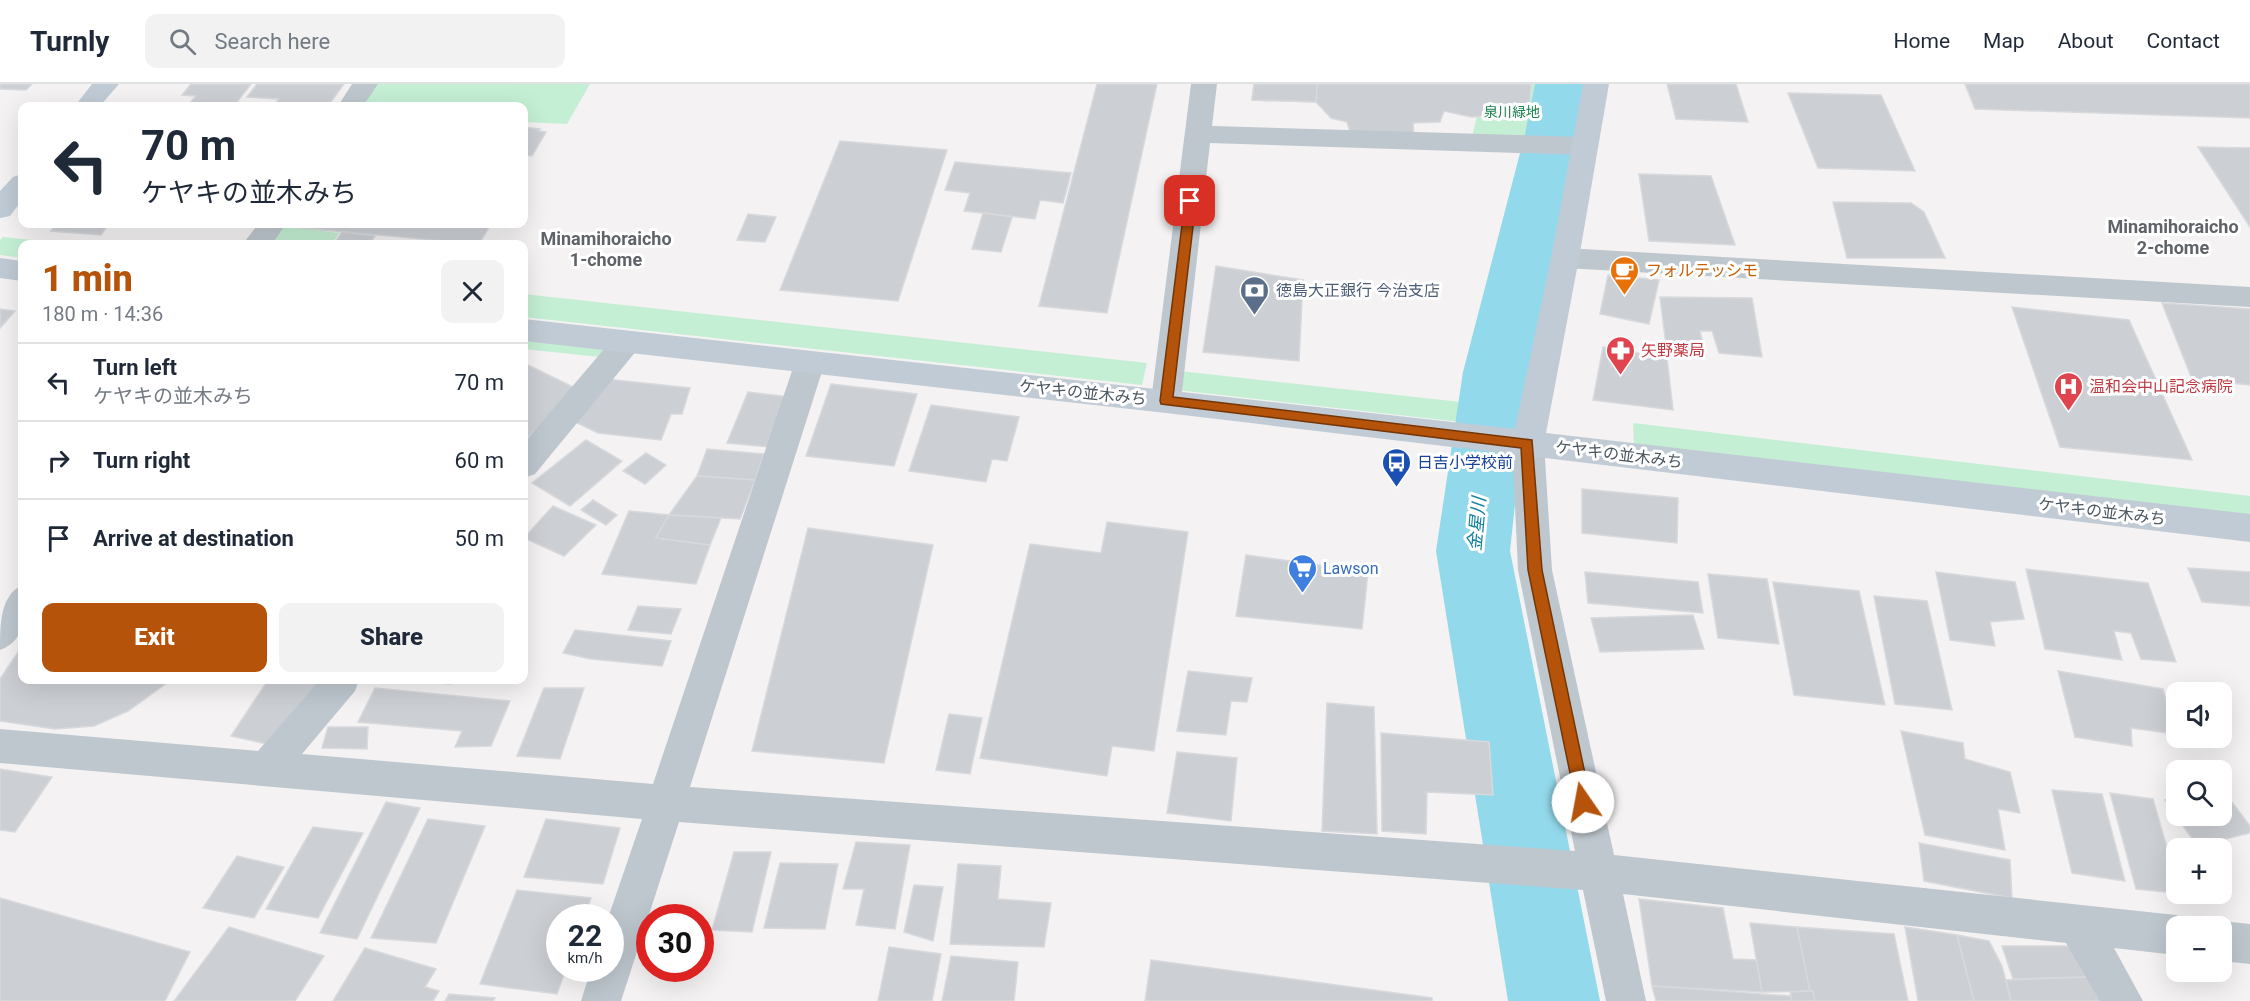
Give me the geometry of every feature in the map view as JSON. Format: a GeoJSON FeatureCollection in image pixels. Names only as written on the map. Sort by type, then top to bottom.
{"type":"FeatureCollection","features":[{"type":"Feature","properties":{"kind":"street"},"geometry":{"type":"LineString","coordinates":[[90,102],[106,84]]}},
{"type":"Feature","properties":{"kind":"street"},"geometry":{"type":"LineString","coordinates":[[353,102],[365,84]]}},
{"type":"Feature","properties":{"kind":"street"},"geometry":{"type":"LineString","coordinates":[[1166,401],[1204,84]]}},
{"type":"Feature","properties":{"kind":"street"},"geometry":{"type":"LineString","coordinates":[[1596,84],[1528,443],[1535,570],[1626,1001]]}},
{"type":"Feature","properties":{"kind":"street"},"geometry":{"type":"LineString","coordinates":[[1198,134],[1584,146]]}},
{"type":"Feature","properties":{"kind":"street"},"geometry":{"type":"LineString","coordinates":[[0,209],[18,188]]}},
{"type":"Feature","properties":{"kind":"street"},"geometry":{"type":"LineString","coordinates":[[1564,258],[2250,297]]}},
{"type":"Feature","properties":{"kind":"street"},"geometry":{"type":"LineString","coordinates":[[0,268],[18,270]]}},
{"type":"Feature","properties":{"kind":"street","name":"ケヤキの並木みち"},"geometry":{"type":"LineString","coordinates":[[528,330],[1166,401],[2250,528]]}},
{"type":"Feature","properties":{"kind":"street"},"geometry":{"type":"LineString","coordinates":[[528,460],[627,342]]}},
{"type":"Feature","properties":{"kind":"street"},"geometry":{"type":"LineString","coordinates":[[601,1001],[810,362]]}},
{"type":"Feature","properties":{"kind":"street"},"geometry":{"type":"LineString","coordinates":[[0,635],[18,606]]}},
{"type":"Feature","properties":{"kind":"street"},"geometry":{"type":"LineString","coordinates":[[266,769],[339,684]]}},
{"type":"Feature","properties":{"kind":"street"},"geometry":{"type":"LineString","coordinates":[[0,746],[667,803],[1598,872],[2166,934]]}},
{"type":"Feature","properties":{"kind":"street"},"geometry":{"type":"LineString","coordinates":[[2077,924],[2123,1001]]}},
{"type":"Feature","properties":{"kind":"street"},"geometry":{"type":"LineString","coordinates":[[2232,942],[2250,944]]}},
{"type":"Feature","properties":{"kind":"green space"},"geometry":{"type":"Polygon","coordinates":[[[368,84],[590,84],[567,124],[528,122],[528,102],[357,102],[368,84]]]}},
{"type":"Feature","properties":{"kind":"green space","name":"泉川緑地"},"geometry":{"type":"Polygon","coordinates":[[[1484,84],[1552,84],[1540,139],[1472,138],[1484,84]]]}},
{"type":"Feature","properties":{"kind":"green space"},"geometry":{"type":"Polygon","coordinates":[[[280,228],[339,233],[335,240],[273,240],[280,228]]]}},
{"type":"Feature","properties":{"kind":"green space"},"geometry":{"type":"Polygon","coordinates":[[[3,237],[32,240],[18,240],[18,257],[0,255],[0,240],[3,237]]]}},
{"type":"Feature","properties":{"kind":"green space"},"geometry":{"type":"Polygon","coordinates":[[[528,294],[1147,363],[1142,385],[528,317],[528,294]]]}},
{"type":"Feature","properties":{"kind":"green space"},"geometry":{"type":"Polygon","coordinates":[[[528,335],[616,345],[600,357],[528,349],[528,335]]]}},
{"type":"Feature","properties":{"kind":"green space"},"geometry":{"type":"Polygon","coordinates":[[[1180,371],[1470,403],[1470,423],[1177,390],[1180,371]]]}},
{"type":"Feature","properties":{"kind":"green space"},"geometry":{"type":"Polygon","coordinates":[[[1633,423],[2250,496],[2250,518],[1634,444],[1633,423]]]}},
{"type":"Feature","properties":{"kind":"water"},"geometry":{"type":"Polygon","coordinates":[[[1552,84],[1577,84],[1566,136],[1540,139],[1552,84]]]}},
{"type":"Feature","properties":{"kind":"building"},"geometry":{"type":"Polygon","coordinates":[[[0,84],[32,84],[26,90],[0,89],[0,84]]]}},
{"type":"Feature","properties":{"kind":"building"},"geometry":{"type":"Polygon","coordinates":[[[191,84],[251,84],[237,102],[191,102],[196,96],[182,95],[191,84]]]}},
{"type":"Feature","properties":{"kind":"building"},"geometry":{"type":"Polygon","coordinates":[[[257,84],[344,84],[331,102],[276,102],[279,99],[247,97],[257,84]]]}},
{"type":"Feature","properties":{"kind":"building"},"geometry":{"type":"Polygon","coordinates":[[[1097,84],[1157,84],[1107,313],[1039,306],[1097,84]]]}},
{"type":"Feature","properties":{"kind":"building"},"geometry":{"type":"Polygon","coordinates":[[[1254,84],[1531,84],[1529,114],[1471,117],[1444,111],[1440,122],[1413,123],[1414,138],[1350,132],[1347,122],[1331,118],[1316,102],[1252,100],[1254,84]]]}},
{"type":"Feature","properties":{"kind":"building"},"geometry":{"type":"Polygon","coordinates":[[[1254,84],[1317,84],[1316,102],[1252,100],[1254,84]]]}},
{"type":"Feature","properties":{"kind":"building"},"geometry":{"type":"Polygon","coordinates":[[[1667,84],[1736,84],[1748,122],[1676,119],[1667,84]]]}},
{"type":"Feature","properties":{"kind":"building"},"geometry":{"type":"Polygon","coordinates":[[[1965,84],[2250,84],[2250,118],[1975,109],[1965,84]]]}},
{"type":"Feature","properties":{"kind":"building"},"geometry":{"type":"Polygon","coordinates":[[[1788,93],[1881,95],[1915,171],[1818,168],[1788,93]]]}},
{"type":"Feature","properties":{"kind":"building"},"geometry":{"type":"Polygon","coordinates":[[[528,128],[546,132],[532,156],[528,156],[528,128]]]}},
{"type":"Feature","properties":{"kind":"building"},"geometry":{"type":"Polygon","coordinates":[[[840,141],[947,150],[898,301],[780,290],[840,141]]]}},
{"type":"Feature","properties":{"kind":"building"},"geometry":{"type":"Polygon","coordinates":[[[2198,147],[2250,148],[2250,227],[2198,147]]]}},
{"type":"Feature","properties":{"kind":"building"},"geometry":{"type":"Polygon","coordinates":[[[955,162],[1071,173],[1063,203],[1040,200],[1035,219],[964,211],[970,193],[945,190],[955,162]]]}},
{"type":"Feature","properties":{"kind":"building"},"geometry":{"type":"Polygon","coordinates":[[[1639,174],[1711,176],[1735,245],[1649,241],[1639,174]]]}},
{"type":"Feature","properties":{"kind":"building"},"geometry":{"type":"Polygon","coordinates":[[[1833,202],[1911,203],[1924,212],[1945,258],[1847,258],[1833,202]]]}},
{"type":"Feature","properties":{"kind":"building"},"geometry":{"type":"Polygon","coordinates":[[[983,213],[1012,217],[1001,252],[972,249],[983,213]]]}},
{"type":"Feature","properties":{"kind":"building"},"geometry":{"type":"Polygon","coordinates":[[[748,214],[776,217],[765,242],[737,240],[748,214]]]}},
{"type":"Feature","properties":{"kind":"building"},"geometry":{"type":"Polygon","coordinates":[[[53,228],[106,228],[101,235],[51,231],[53,228]]]}},
{"type":"Feature","properties":{"kind":"building"},"geometry":{"type":"Polygon","coordinates":[[[301,228],[489,228],[481,240],[434,240],[301,228]]]}},
{"type":"Feature","properties":{"kind":"building"},"geometry":{"type":"Polygon","coordinates":[[[342,232],[375,236],[372,240],[337,240],[342,232]]]}},
{"type":"Feature","properties":{"kind":"building","name":"徳島大正銀行 今治支店"},"geometry":{"type":"Polygon","coordinates":[[[1216,266],[1303,280],[1299,361],[1203,352],[1216,266]]]}},
{"type":"Feature","properties":{"kind":"building"},"geometry":{"type":"Polygon","coordinates":[[[1608,275],[1659,280],[1649,324],[1600,314],[1608,275]]]}},
{"type":"Feature","properties":{"kind":"building"},"geometry":{"type":"Polygon","coordinates":[[[1660,297],[1752,298],[1762,357],[1719,353],[1712,331],[1700,331],[1706,356],[1667,353],[1660,297]]]}},
{"type":"Feature","properties":{"kind":"building"},"geometry":{"type":"Polygon","coordinates":[[[2162,303],[2250,309],[2250,385],[2192,379],[2162,303]]]}},
{"type":"Feature","properties":{"kind":"building"},"geometry":{"type":"Polygon","coordinates":[[[2012,307],[2129,320],[2192,460],[2060,447],[2012,307]]]}},
{"type":"Feature","properties":{"kind":"building"},"geometry":{"type":"Polygon","coordinates":[[[0,309],[15,311],[0,328],[0,309]]]}},
{"type":"Feature","properties":{"kind":"building"},"geometry":{"type":"Polygon","coordinates":[[[1603,347],[1667,358],[1673,410],[1593,400],[1603,347]]]}},
{"type":"Feature","properties":{"kind":"building"},"geometry":{"type":"Polygon","coordinates":[[[528,365],[577,389],[528,437],[528,365]]]}},
{"type":"Feature","properties":{"kind":"building"},"geometry":{"type":"Polygon","coordinates":[[[606,379],[690,388],[682,414],[671,414],[661,440],[598,433],[575,422],[606,379]]]}},
{"type":"Feature","properties":{"kind":"building"},"geometry":{"type":"Polygon","coordinates":[[[831,384],[917,394],[894,466],[806,456],[831,384]]]}},
{"type":"Feature","properties":{"kind":"building"},"geometry":{"type":"Polygon","coordinates":[[[748,392],[789,397],[770,447],[727,443],[748,392]]]}},
{"type":"Feature","properties":{"kind":"building"},"geometry":{"type":"Polygon","coordinates":[[[931,405],[1019,417],[1007,461],[992,459],[986,482],[909,471],[931,405]]]}},
{"type":"Feature","properties":{"kind":"building"},"geometry":{"type":"Polygon","coordinates":[[[586,440],[622,461],[570,506],[532,483],[586,440]]]}},
{"type":"Feature","properties":{"kind":"building"},"geometry":{"type":"Polygon","coordinates":[[[707,449],[764,454],[755,480],[697,476],[707,449]]]}},
{"type":"Feature","properties":{"kind":"building"},"geometry":{"type":"Polygon","coordinates":[[[646,453],[666,465],[645,484],[623,471],[646,453]]]}},
{"type":"Feature","properties":{"kind":"building"},"geometry":{"type":"Polygon","coordinates":[[[697,476],[755,480],[740,519],[669,515],[697,476]]]}},
{"type":"Feature","properties":{"kind":"building"},"geometry":{"type":"Polygon","coordinates":[[[1582,489],[1678,498],[1677,543],[1582,533],[1582,489]]]}},
{"type":"Feature","properties":{"kind":"building"},"geometry":{"type":"Polygon","coordinates":[[[593,500],[617,515],[606,525],[581,510],[593,500]]]}},
{"type":"Feature","properties":{"kind":"building"},"geometry":{"type":"Polygon","coordinates":[[[553,506],[596,525],[564,556],[528,540],[528,534],[553,506]]]}},
{"type":"Feature","properties":{"kind":"building"},"geometry":{"type":"Polygon","coordinates":[[[629,511],[669,515],[656,538],[710,545],[696,584],[602,574],[629,511]]]}},
{"type":"Feature","properties":{"kind":"building"},"geometry":{"type":"Polygon","coordinates":[[[669,515],[721,518],[710,545],[656,538],[669,515]]]}},
{"type":"Feature","properties":{"kind":"building"},"geometry":{"type":"Polygon","coordinates":[[[1107,522],[1188,532],[1154,751],[1112,746],[1107,776],[980,758],[1030,544],[1101,553],[1107,522]]]}},
{"type":"Feature","properties":{"kind":"building"},"geometry":{"type":"Polygon","coordinates":[[[808,528],[933,545],[884,763],[752,751],[808,528]]]}},
{"type":"Feature","properties":{"kind":"building","name":"Lawson"},"geometry":{"type":"Polygon","coordinates":[[[1246,555],[1368,572],[1362,629],[1236,616],[1246,555]]]}},
{"type":"Feature","properties":{"kind":"building"},"geometry":{"type":"Polygon","coordinates":[[[2188,568],[2250,572],[2250,606],[2202,602],[2188,568]]]}},
{"type":"Feature","properties":{"kind":"building"},"geometry":{"type":"Polygon","coordinates":[[[2026,569],[2148,583],[2176,662],[2141,659],[2131,633],[2114,631],[2122,660],[2045,649],[2026,569]]]}},
{"type":"Feature","properties":{"kind":"building"},"geometry":{"type":"Polygon","coordinates":[[[1585,572],[1698,582],[1703,613],[1588,603],[1585,572]]]}},
{"type":"Feature","properties":{"kind":"building"},"geometry":{"type":"Polygon","coordinates":[[[1936,572],[2015,582],[2024,619],[1990,622],[1995,646],[1950,640],[1936,572]]]}},
{"type":"Feature","properties":{"kind":"building"},"geometry":{"type":"Polygon","coordinates":[[[1708,574],[1767,579],[1779,644],[1718,638],[1708,574]]]}},
{"type":"Feature","properties":{"kind":"building"},"geometry":{"type":"Polygon","coordinates":[[[1773,582],[1859,591],[1885,705],[1794,695],[1773,582]]]}},
{"type":"Feature","properties":{"kind":"building"},"geometry":{"type":"Polygon","coordinates":[[[1874,596],[1927,601],[1952,710],[1895,704],[1874,596]]]}},
{"type":"Feature","properties":{"kind":"building"},"geometry":{"type":"Polygon","coordinates":[[[638,606],[681,609],[671,634],[628,630],[638,606]]]}},
{"type":"Feature","properties":{"kind":"building"},"geometry":{"type":"Polygon","coordinates":[[[1693,615],[1704,649],[1600,652],[1591,618],[1693,615]]]}},
{"type":"Feature","properties":{"kind":"building"},"geometry":{"type":"Polygon","coordinates":[[[575,630],[671,641],[662,666],[591,659],[563,653],[575,630]]]}},
{"type":"Feature","properties":{"kind":"building"},"geometry":{"type":"Polygon","coordinates":[[[18,652],[18,684],[165,684],[128,711],[94,726],[55,729],[0,721],[0,679],[18,652]]]}},
{"type":"Feature","properties":{"kind":"building"},"geometry":{"type":"Polygon","coordinates":[[[1188,671],[1252,678],[1247,702],[1231,701],[1226,735],[1177,731],[1188,671]]]}},
{"type":"Feature","properties":{"kind":"building"},"geometry":{"type":"Polygon","coordinates":[[[2058,671],[2163,689],[2166,699],[2166,733],[2131,728],[2132,746],[2075,737],[2058,671]]]}},
{"type":"Feature","properties":{"kind":"building"},"geometry":{"type":"Polygon","coordinates":[[[265,684],[328,684],[276,746],[231,736],[265,684]]]}},
{"type":"Feature","properties":{"kind":"building"},"geometry":{"type":"Polygon","coordinates":[[[375,688],[510,701],[491,746],[455,747],[462,731],[358,722],[375,688]]]}},
{"type":"Feature","properties":{"kind":"building"},"geometry":{"type":"Polygon","coordinates":[[[544,688],[584,688],[560,759],[517,756],[544,688]]]}},
{"type":"Feature","properties":{"kind":"building"},"geometry":{"type":"Polygon","coordinates":[[[1327,703],[1374,707],[1377,834],[1322,831],[1327,703]]]}},
{"type":"Feature","properties":{"kind":"building"},"geometry":{"type":"Polygon","coordinates":[[[949,714],[982,718],[970,774],[936,770],[949,714]]]}},
{"type":"Feature","properties":{"kind":"building"},"geometry":{"type":"Polygon","coordinates":[[[328,727],[368,727],[367,749],[322,748],[328,727]]]}},
{"type":"Feature","properties":{"kind":"building"},"geometry":{"type":"Polygon","coordinates":[[[1901,731],[1963,743],[1965,759],[2010,772],[2020,813],[1998,809],[2005,850],[1925,835],[1901,731]]]}},
{"type":"Feature","properties":{"kind":"building"},"geometry":{"type":"Polygon","coordinates":[[[1381,733],[1489,742],[1493,795],[1427,792],[1426,834],[1382,831],[1381,733]]]}},
{"type":"Feature","properties":{"kind":"building"},"geometry":{"type":"Polygon","coordinates":[[[1177,752],[1237,758],[1231,821],[1167,813],[1177,752]]]}},
{"type":"Feature","properties":{"kind":"building"},"geometry":{"type":"Polygon","coordinates":[[[0,769],[52,777],[15,832],[0,830],[0,769]]]}},
{"type":"Feature","properties":{"kind":"building"},"geometry":{"type":"Polygon","coordinates":[[[2052,790],[2102,794],[2125,881],[2072,873],[2052,790]]]}},
{"type":"Feature","properties":{"kind":"building"},"geometry":{"type":"Polygon","coordinates":[[[2110,793],[2153,799],[2166,844],[2166,892],[2136,889],[2110,793]]]}},
{"type":"Feature","properties":{"kind":"building"},"geometry":{"type":"Polygon","coordinates":[[[386,802],[420,808],[357,939],[320,933],[386,802]]]}},
{"type":"Feature","properties":{"kind":"building"},"geometry":{"type":"Polygon","coordinates":[[[2232,802],[2250,826],[2250,833],[2230,838],[2191,838],[2183,826],[2232,826],[2232,802]]]}},
{"type":"Feature","properties":{"kind":"building"},"geometry":{"type":"Polygon","coordinates":[[[428,819],[485,826],[436,943],[371,938],[428,819]]]}},
{"type":"Feature","properties":{"kind":"building"},"geometry":{"type":"Polygon","coordinates":[[[546,819],[620,828],[603,884],[524,877],[546,819]]]}},
{"type":"Feature","properties":{"kind":"building"},"geometry":{"type":"Polygon","coordinates":[[[313,827],[363,833],[318,918],[266,909],[313,827]]]}},
{"type":"Feature","properties":{"kind":"building"},"geometry":{"type":"Polygon","coordinates":[[[856,842],[910,845],[895,929],[856,925],[864,889],[843,889],[856,842]]]}},
{"type":"Feature","properties":{"kind":"building"},"geometry":{"type":"Polygon","coordinates":[[[1919,843],[2010,860],[2012,898],[1924,881],[1919,843]]]}},
{"type":"Feature","properties":{"kind":"building"},"geometry":{"type":"Polygon","coordinates":[[[734,852],[771,852],[752,932],[714,930],[734,852]]]}},
{"type":"Feature","properties":{"kind":"building"},"geometry":{"type":"Polygon","coordinates":[[[237,856],[284,867],[254,918],[203,908],[237,856]]]}},
{"type":"Feature","properties":{"kind":"building"},"geometry":{"type":"Polygon","coordinates":[[[780,863],[838,864],[825,929],[764,928],[780,863]]]}},
{"type":"Feature","properties":{"kind":"building"},"geometry":{"type":"Polygon","coordinates":[[[958,864],[1001,866],[998,899],[1051,903],[1044,947],[950,944],[958,864]]]}},
{"type":"Feature","properties":{"kind":"building"},"geometry":{"type":"Polygon","coordinates":[[[914,885],[943,887],[933,941],[904,932],[914,885]]]}},
{"type":"Feature","properties":{"kind":"building"},"geometry":{"type":"Polygon","coordinates":[[[517,890],[591,898],[589,904],[546,904],[546,982],[561,982],[557,994],[480,984],[517,890]]]}},
{"type":"Feature","properties":{"kind":"building"},"geometry":{"type":"Polygon","coordinates":[[[0,898],[190,952],[165,1001],[0,1001],[0,898]]]}},
{"type":"Feature","properties":{"kind":"building"},"geometry":{"type":"Polygon","coordinates":[[[1639,899],[1723,908],[1733,959],[1757,960],[1762,992],[1652,986],[1639,899]]]}},
{"type":"Feature","properties":{"kind":"building"},"geometry":{"type":"Polygon","coordinates":[[[1750,923],[1797,927],[1813,991],[1762,992],[1750,923]]]}},
{"type":"Feature","properties":{"kind":"building"},"geometry":{"type":"Polygon","coordinates":[[[229,927],[324,956],[295,1001],[174,1001],[229,927]]]}},
{"type":"Feature","properties":{"kind":"building"},"geometry":{"type":"Polygon","coordinates":[[[1797,927],[1894,934],[1908,1001],[1812,1001],[1797,927]]]}},
{"type":"Feature","properties":{"kind":"building"},"geometry":{"type":"Polygon","coordinates":[[[1905,927],[1957,935],[1974,1001],[1918,1001],[1905,927]]]}},
{"type":"Feature","properties":{"kind":"building"},"geometry":{"type":"Polygon","coordinates":[[[1957,935],[1989,941],[2002,966],[2011,1001],[1974,1001],[1957,935]]]}},
{"type":"Feature","properties":{"kind":"building"},"geometry":{"type":"Polygon","coordinates":[[[2002,946],[2073,946],[2087,977],[2013,979],[2002,946]]]}},
{"type":"Feature","properties":{"kind":"building"},"geometry":{"type":"Polygon","coordinates":[[[889,947],[941,954],[932,1001],[878,1001],[889,947]]]}},
{"type":"Feature","properties":{"kind":"building"},"geometry":{"type":"Polygon","coordinates":[[[365,948],[436,969],[425,987],[439,991],[433,1001],[333,1001],[365,948]]]}},
{"type":"Feature","properties":{"kind":"building"},"geometry":{"type":"Polygon","coordinates":[[[951,956],[1018,962],[1014,1001],[942,1001],[951,956]]]}},
{"type":"Feature","properties":{"kind":"building"},"geometry":{"type":"Polygon","coordinates":[[[1151,960],[1432,998],[1432,1001],[1145,1001],[1151,960]]]}},
{"type":"Feature","properties":{"kind":"building"},"geometry":{"type":"Polygon","coordinates":[[[2087,977],[2113,1001],[2011,1001],[2006,980],[2087,977]]]}},
{"type":"Feature","properties":{"kind":"building"},"geometry":{"type":"Polygon","coordinates":[[[1652,986],[1791,996],[1792,1001],[1656,1001],[1652,986]]]}},
{"type":"Feature","properties":{"kind":"building"},"geometry":{"type":"Polygon","coordinates":[[[1813,991],[1815,1001],[1792,1001],[1790,992],[1813,991]]]}},
{"type":"Feature","properties":{"kind":"building"},"geometry":{"type":"Polygon","coordinates":[[[449,994],[495,998],[493,1001],[445,1001],[449,994]]]}},
{"type":"Feature","properties":{"kind":"waterway","name":"金星川"},"geometry":{"type":"LineString","coordinates":[[1554,1001],[1473,551],[1496,372],[1554,134],[1563,84]]}},
{"type":"Feature","properties":{"kind":"place","name":"フォルテッシモ"},"geometry":{"type":"Point","coordinates":[1625,296]}},
{"type":"Feature","properties":{"kind":"place","name":"徳島大正銀行 今治支店"},"geometry":{"type":"Point","coordinates":[1255,316]}},
{"type":"Feature","properties":{"kind":"place","name":"矢野薬局"},"geometry":{"type":"Point","coordinates":[1620,376]}},
{"type":"Feature","properties":{"kind":"place","name":"温和会中山記念病院"},"geometry":{"type":"Point","coordinates":[2068,412]}},
{"type":"Feature","properties":{"kind":"place","name":"日吉小学校前"},"geometry":{"type":"Point","coordinates":[1396,488]}},
{"type":"Feature","properties":{"kind":"place","name":"Lawson"},"geometry":{"type":"Point","coordinates":[1302,594]}},
{"type":"Feature","properties":{"kind":"district","name":"Minamihoraicho 2-chome"},"geometry":{"type":"Point","coordinates":[2173,237]}},
{"type":"Feature","properties":{"kind":"district","name":"Minamihoraicho 1-chome"},"geometry":{"type":"Point","coordinates":[606,249]}},
{"type":"Feature","properties":{"kind":"route"},"geometry":{"type":"LineString","coordinates":[[1190,201],[1166,401],[1528,443],[1535,570],[1583,802]]}}]}
